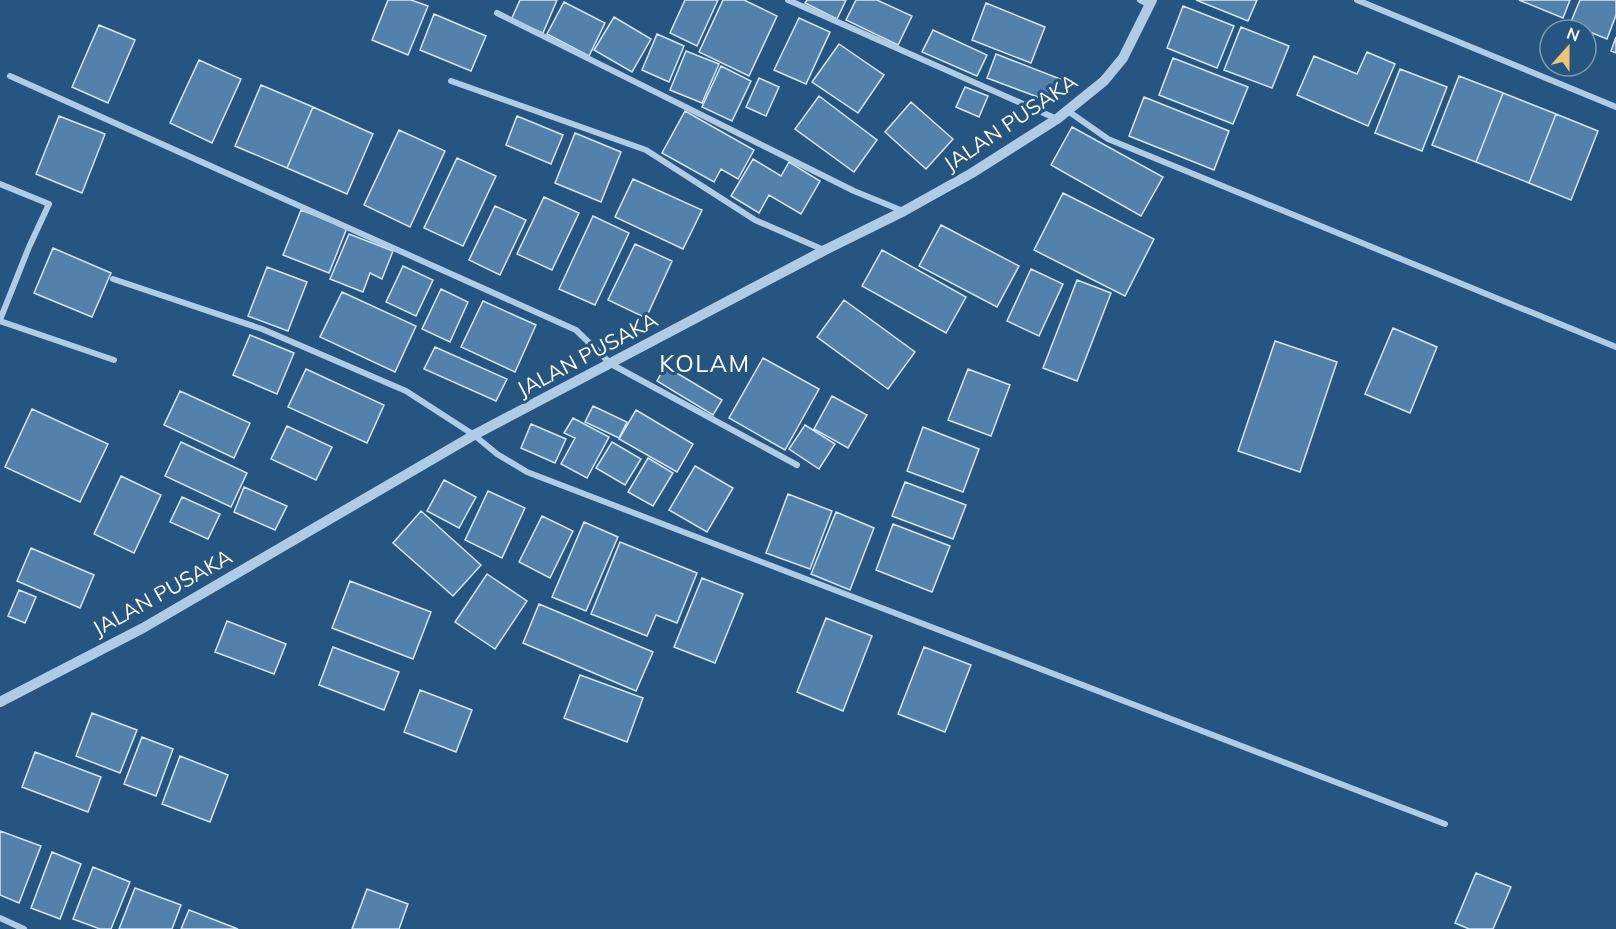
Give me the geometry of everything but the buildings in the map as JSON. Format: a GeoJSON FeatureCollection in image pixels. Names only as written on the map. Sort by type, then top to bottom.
{"type":"FeatureCollection","features":[{"type":"Feature","properties":{"kind":"street"},"geometry":{"type":"LineString","coordinates":[[788,0],[1057,119]]}},
{"type":"Feature","properties":{"kind":"street"},"geometry":{"type":"LineString","coordinates":[[1357,0],[1616,107]]}},
{"type":"Feature","properties":{"kind":"street","name":"JALAN PUSAKA"},"geometry":{"type":"LineString","coordinates":[[0,702],[143,628],[474,435],[825,250],[904,211],[972,173],[1057,119],[1104,81],[1123,58],[1147,2]]}},
{"type":"Feature","properties":{"kind":"street"},"geometry":{"type":"LineString","coordinates":[[498,13],[854,191],[904,211]]}},
{"type":"Feature","properties":{"kind":"street"},"geometry":{"type":"LineString","coordinates":[[10,76],[576,330],[611,364],[797,465]]}},
{"type":"Feature","properties":{"kind":"street"},"geometry":{"type":"LineString","coordinates":[[451,81],[646,150],[755,220],[825,250]]}},
{"type":"Feature","properties":{"kind":"street"},"geometry":{"type":"LineString","coordinates":[[1068,111],[1108,138],[1616,347]]}},
{"type":"Feature","properties":{"kind":"street"},"geometry":{"type":"LineString","coordinates":[[0,184],[49,204],[28,247],[0,320],[114,360]]}},
{"type":"Feature","properties":{"kind":"street"},"geometry":{"type":"LineString","coordinates":[[113,279],[262,329],[406,391],[527,472],[1445,824]]}},
{"type":"Feature","properties":{"kind":"street"},"geometry":{"type":"LineString","coordinates":[[0,918],[24,929]]}},
{"type":"Feature","properties":{"kind":"district","name":"KOLAM"},"geometry":{"type":"Point","coordinates":[705,363]}}]}
